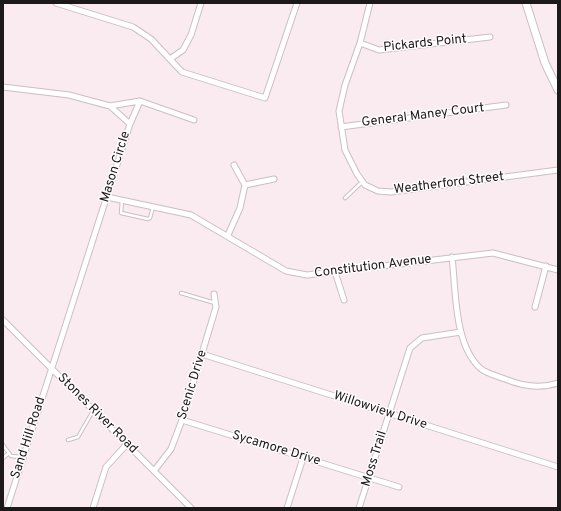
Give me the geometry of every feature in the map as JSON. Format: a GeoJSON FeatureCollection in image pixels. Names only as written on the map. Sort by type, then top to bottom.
{"type":"FeatureCollection","features":[{"type":"Feature","properties":{"kind":"main road"},"geometry":{"type":"LineString","coordinates":[[526,3],[545,63],[558,90]]}},
{"type":"Feature","properties":{"kind":"street"},"geometry":{"type":"LineString","coordinates":[[56,3],[133,27],[151,39],[182,72],[265,98],[297,3]]}},
{"type":"Feature","properties":{"kind":"street"},"geometry":{"type":"LineString","coordinates":[[170,59],[183,50],[191,35],[201,3]]}},
{"type":"Feature","properties":{"kind":"street"},"geometry":{"type":"LineString","coordinates":[[362,182],[345,150],[339,111],[345,85],[360,43],[370,3]]}},
{"type":"Feature","properties":{"kind":"street","name":"Pickards Point"},"geometry":{"type":"LineString","coordinates":[[360,43],[379,50],[490,37]]}},
{"type":"Feature","properties":{"kind":"street"},"geometry":{"type":"LineString","coordinates":[[3,87],[69,95],[110,106],[140,101],[194,120]]}},
{"type":"Feature","properties":{"kind":"street","name":"Mason Circle"},"geometry":{"type":"LineString","coordinates":[[52,368],[130,124],[140,101]]}},
{"type":"Feature","properties":{"kind":"street","name":"General Maney Court"},"geometry":{"type":"LineString","coordinates":[[341,127],[506,105]]}},
{"type":"Feature","properties":{"kind":"street"},"geometry":{"type":"LineString","coordinates":[[110,106],[130,124]]}},
{"type":"Feature","properties":{"kind":"street"},"geometry":{"type":"LineString","coordinates":[[228,235],[240,208],[245,185],[234,165]]}},
{"type":"Feature","properties":{"kind":"street","name":"Weatherford Street"},"geometry":{"type":"LineString","coordinates":[[362,182],[378,191],[391,192],[558,171]]}},
{"type":"Feature","properties":{"kind":"street"},"geometry":{"type":"LineString","coordinates":[[245,185],[274,179]]}},
{"type":"Feature","properties":{"kind":"street","name":"Constitution Avenue"},"geometry":{"type":"LineString","coordinates":[[107,197],[191,215],[228,235],[286,271],[308,275],[493,253],[558,270]]}},
{"type":"Feature","properties":{"kind":"street"},"geometry":{"type":"LineString","coordinates":[[452,257],[461,332],[468,354],[481,369],[529,386],[547,387],[558,383]]}},
{"type":"Feature","properties":{"kind":"street"},"geometry":{"type":"LineString","coordinates":[[535,307],[546,266]]}},
{"type":"Feature","properties":{"kind":"street"},"geometry":{"type":"LineString","coordinates":[[335,272],[344,300]]}},
{"type":"Feature","properties":{"kind":"street","name":"Scenic Drive"},"geometry":{"type":"LineString","coordinates":[[154,471],[171,448],[182,420],[216,307],[214,294]]}},
{"type":"Feature","properties":{"kind":"street","name":"Stones River Road"},"geometry":{"type":"LineString","coordinates":[[3,320],[191,508]]}},
{"type":"Feature","properties":{"kind":"street","name":"Moss Trail"},"geometry":{"type":"LineString","coordinates":[[359,508],[410,348],[422,338],[461,332]]}},
{"type":"Feature","properties":{"kind":"street","name":"Willowview Drive"},"geometry":{"type":"LineString","coordinates":[[202,354],[558,467]]}},
{"type":"Feature","properties":{"kind":"street","name":"Sand Hill Road"},"geometry":{"type":"LineString","coordinates":[[7,508],[52,368]]}},
{"type":"Feature","properties":{"kind":"street","name":"Sycamore Drive"},"geometry":{"type":"LineString","coordinates":[[182,420],[399,487]]}},
{"type":"Feature","properties":{"kind":"street"},"geometry":{"type":"LineString","coordinates":[[93,508],[106,467],[127,444]]}},
{"type":"Feature","properties":{"kind":"street"},"geometry":{"type":"LineString","coordinates":[[287,508],[303,458]]}},
{"type":"Feature","properties":{"kind":"lane"},"geometry":{"type":"LineString","coordinates":[[345,198],[362,182]]}},
{"type":"Feature","properties":{"kind":"lane"},"geometry":{"type":"LineString","coordinates":[[122,200],[121,213],[148,219],[150,218],[153,207]]}},
{"type":"Feature","properties":{"kind":"lane"},"geometry":{"type":"LineString","coordinates":[[181,293],[216,304]]}},
{"type":"Feature","properties":{"kind":"lane"},"geometry":{"type":"LineString","coordinates":[[68,440],[78,437],[88,416],[94,411]]}},
{"type":"Feature","properties":{"kind":"lane"},"geometry":{"type":"LineString","coordinates":[[3,445],[11,456],[23,458]]}},
{"type":"Feature","properties":{"kind":"lane"},"geometry":{"type":"LineString","coordinates":[[3,458],[9,453]]}}]}
